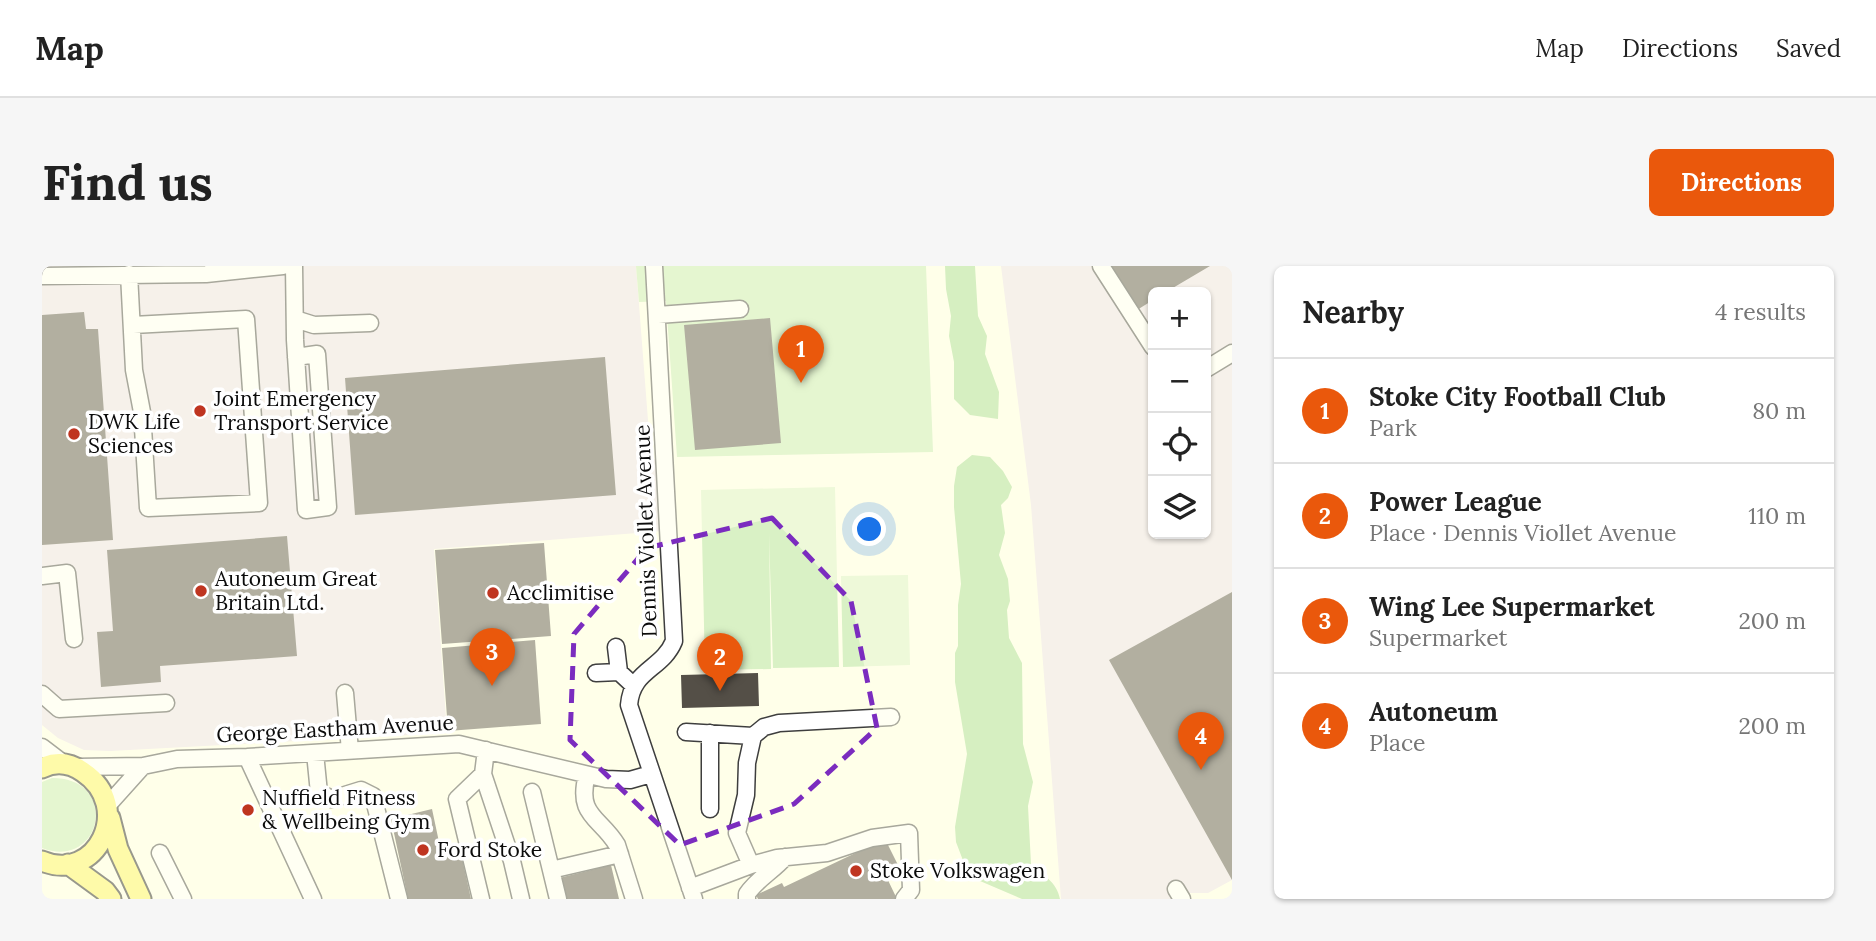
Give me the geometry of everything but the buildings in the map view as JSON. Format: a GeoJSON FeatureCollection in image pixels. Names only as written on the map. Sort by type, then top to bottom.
{"type":"FeatureCollection","features":[{"type":"Feature","properties":{"kind":"main road"},"geometry":{"type":"LineString","coordinates":[[42,768],[70,765],[90,776],[102,789],[118,849],[141,899]]}},
{"type":"Feature","properties":{"kind":"main road"},"geometry":{"type":"LineString","coordinates":[[44,862],[68,864],[93,852],[104,836],[108,809]]}},
{"type":"Feature","properties":{"kind":"main road"},"geometry":{"type":"LineString","coordinates":[[68,864],[105,891],[111,899]]}},
{"type":"Feature","properties":{"kind":"street"},"geometry":{"type":"LineString","coordinates":[[42,276],[104,270],[128,274],[283,266]]}},
{"type":"Feature","properties":{"kind":"street"},"geometry":{"type":"LineString","coordinates":[[294,266],[296,357],[306,510],[328,507],[317,354],[296,357]]}},
{"type":"Feature","properties":{"kind":"street","name":"Dennis Viollet Avenue"},"geometry":{"type":"LineString","coordinates":[[633,685],[669,652],[674,641],[654,266]]}},
{"type":"Feature","properties":{"kind":"street"},"geometry":{"type":"LineString","coordinates":[[1101,266],[1148,339]]}},
{"type":"Feature","properties":{"kind":"street"},"geometry":{"type":"LineString","coordinates":[[128,274],[134,370],[142,412],[148,508],[259,503],[246,319],[133,325]]}},
{"type":"Feature","properties":{"kind":"street"},"geometry":{"type":"LineString","coordinates":[[657,308],[740,309]]}},
{"type":"Feature","properties":{"kind":"street"},"geometry":{"type":"LineString","coordinates":[[295,319],[314,325],[370,323]]}},
{"type":"Feature","properties":{"kind":"street"},"geometry":{"type":"LineString","coordinates":[[1211,366],[1232,353]]}},
{"type":"Feature","properties":{"kind":"street"},"geometry":{"type":"LineString","coordinates":[[42,576],[67,573],[74,639]]}},
{"type":"Feature","properties":{"kind":"street"},"geometry":{"type":"LineString","coordinates":[[616,647],[619,672],[633,685],[629,705],[692,894],[751,865],[785,857],[827,853],[872,838],[909,833],[911,890],[904,899]]}},
{"type":"Feature","properties":{"kind":"street"},"geometry":{"type":"LineString","coordinates":[[596,673],[619,672]]}},
{"type":"Feature","properties":{"kind":"street"},"geometry":{"type":"LineString","coordinates":[[345,693],[350,751]]}},
{"type":"Feature","properties":{"kind":"street"},"geometry":{"type":"LineString","coordinates":[[42,694],[43,698],[59,709],[166,703]]}},
{"type":"Feature","properties":{"kind":"street"},"geometry":{"type":"LineString","coordinates":[[751,865],[737,833],[746,795],[747,763],[753,736],[764,727],[779,723],[891,717]]}},
{"type":"Feature","properties":{"kind":"street"},"geometry":{"type":"LineString","coordinates":[[686,732],[753,736]]}},
{"type":"Feature","properties":{"kind":"street"},"geometry":{"type":"LineString","coordinates":[[709,809],[710,733]]}},
{"type":"Feature","properties":{"kind":"street","name":"George Eastham Avenue"},"geometry":{"type":"LineString","coordinates":[[70,765],[143,766],[177,759],[459,744],[621,781],[652,774]]}},
{"type":"Feature","properties":{"kind":"street"},"geometry":{"type":"LineString","coordinates":[[42,747],[70,765]]}},
{"type":"Feature","properties":{"kind":"street"},"geometry":{"type":"LineString","coordinates":[[486,750],[484,774],[512,861],[521,899]]}},
{"type":"Feature","properties":{"kind":"street"},"geometry":{"type":"LineString","coordinates":[[315,753],[319,793],[332,799],[362,790],[373,796],[399,899]]}},
{"type":"Feature","properties":{"kind":"street"},"geometry":{"type":"LineString","coordinates":[[247,757],[313,899]]}},
{"type":"Feature","properties":{"kind":"street"},"geometry":{"type":"LineString","coordinates":[[108,809],[143,766]]}},
{"type":"Feature","properties":{"kind":"street"},"geometry":{"type":"LineString","coordinates":[[481,899],[457,799],[484,774]]}},
{"type":"Feature","properties":{"kind":"street"},"geometry":{"type":"LineString","coordinates":[[587,775],[583,795],[586,808],[590,816],[612,838],[634,899]]}},
{"type":"Feature","properties":{"kind":"street"},"geometry":{"type":"LineString","coordinates":[[532,792],[558,899]]}},
{"type":"Feature","properties":{"kind":"street"},"geometry":{"type":"LineString","coordinates":[[160,853],[183,899]]}},
{"type":"Feature","properties":{"kind":"street"},"geometry":{"type":"LineString","coordinates":[[551,870],[620,854]]}},
{"type":"Feature","properties":{"kind":"street"},"geometry":{"type":"LineString","coordinates":[[747,899],[747,894],[754,884],[772,872],[785,857]]}},
{"type":"Feature","properties":{"kind":"highlighted area"},"geometry":{"type":"Polygon","coordinates":[[[772,518],[851,601],[877,728],[794,804],[680,845],[570,740],[574,634],[647,548],[772,518]]]}},
{"type":"Feature","properties":{"kind":"shaded area"},"geometry":{"type":"Polygon","coordinates":[[[42,266],[636,266],[651,459],[661,459],[662,531],[434,549],[447,733],[110,751],[84,750],[58,738],[42,725],[42,266]]]}},
{"type":"Feature","properties":{"kind":"shaded area"},"geometry":{"type":"Polygon","coordinates":[[[1001,266],[1232,266],[1232,880],[1208,893],[1190,893],[1178,899],[1061,899],[1031,505],[1001,266]]]}},
{"type":"Feature","properties":{"kind":"green space"},"geometry":{"type":"Polygon","coordinates":[[[636,266],[926,266],[933,452],[677,457],[666,301],[639,302],[636,266]]]}},
{"type":"Feature","properties":{"kind":"green space"},"geometry":{"type":"Polygon","coordinates":[[[945,266],[975,266],[978,316],[987,336],[985,354],[999,392],[998,419],[970,415],[954,399],[954,362],[949,336],[951,316],[945,266]]]}},
{"type":"Feature","properties":{"kind":"green space"},"geometry":{"type":"Polygon","coordinates":[[[972,455],[990,457],[1003,471],[1012,487],[1008,498],[1001,505],[1005,533],[999,555],[1008,579],[1009,638],[1022,663],[1023,744],[1033,782],[1028,806],[1031,864],[1052,883],[1060,899],[1022,899],[973,878],[967,871],[956,842],[955,827],[967,754],[955,682],[961,584],[954,486],[957,467],[972,455]]]}},
{"type":"Feature","properties":{"kind":"green space"},"geometry":{"type":"Polygon","coordinates":[[[835,487],[839,667],[773,668],[769,533],[771,669],[705,670],[701,490],[835,487]]]}},
{"type":"Feature","properties":{"kind":"green space"},"geometry":{"type":"Polygon","coordinates":[[[908,575],[910,665],[843,667],[841,576],[908,575]]]}},
{"type":"Feature","properties":{"kind":"green space"},"geometry":{"type":"Polygon","coordinates":[[[52,778],[74,782],[88,792],[95,806],[95,822],[90,836],[79,847],[62,852],[42,848],[42,782],[52,778]]]}},
{"type":"Feature","properties":{"kind":"place","name":"Stoke City Football Club"},"geometry":{"type":"Point","coordinates":[801,383]}},
{"type":"Feature","properties":{"kind":"place","name":"Joint Emergency Transport Service"},"geometry":{"type":"Point","coordinates":[200,411]}},
{"type":"Feature","properties":{"kind":"place","name":"DWK Life Sciences"},"geometry":{"type":"Point","coordinates":[74,434]}},
{"type":"Feature","properties":{"kind":"place","name":"Autoneum Great Britain Ltd."},"geometry":{"type":"Point","coordinates":[201,591]}},
{"type":"Feature","properties":{"kind":"place","name":"Acclimitise"},"geometry":{"type":"Point","coordinates":[493,593]}},
{"type":"Feature","properties":{"kind":"place","name":"Wing Lee Supermarket"},"geometry":{"type":"Point","coordinates":[492,686]}},
{"type":"Feature","properties":{"kind":"place","name":"Power League"},"geometry":{"type":"Point","coordinates":[720,691]}},
{"type":"Feature","properties":{"kind":"place","name":"Autoneum"},"geometry":{"type":"Point","coordinates":[1201,770]}},
{"type":"Feature","properties":{"kind":"place","name":"Nuffield Fitness & Wellbeing Gym"},"geometry":{"type":"Point","coordinates":[248,810]}},
{"type":"Feature","properties":{"kind":"place","name":"Ford Stoke"},"geometry":{"type":"Point","coordinates":[423,850]}},
{"type":"Feature","properties":{"kind":"place","name":"Stoke Volkswagen"},"geometry":{"type":"Point","coordinates":[856,871]}}]}
